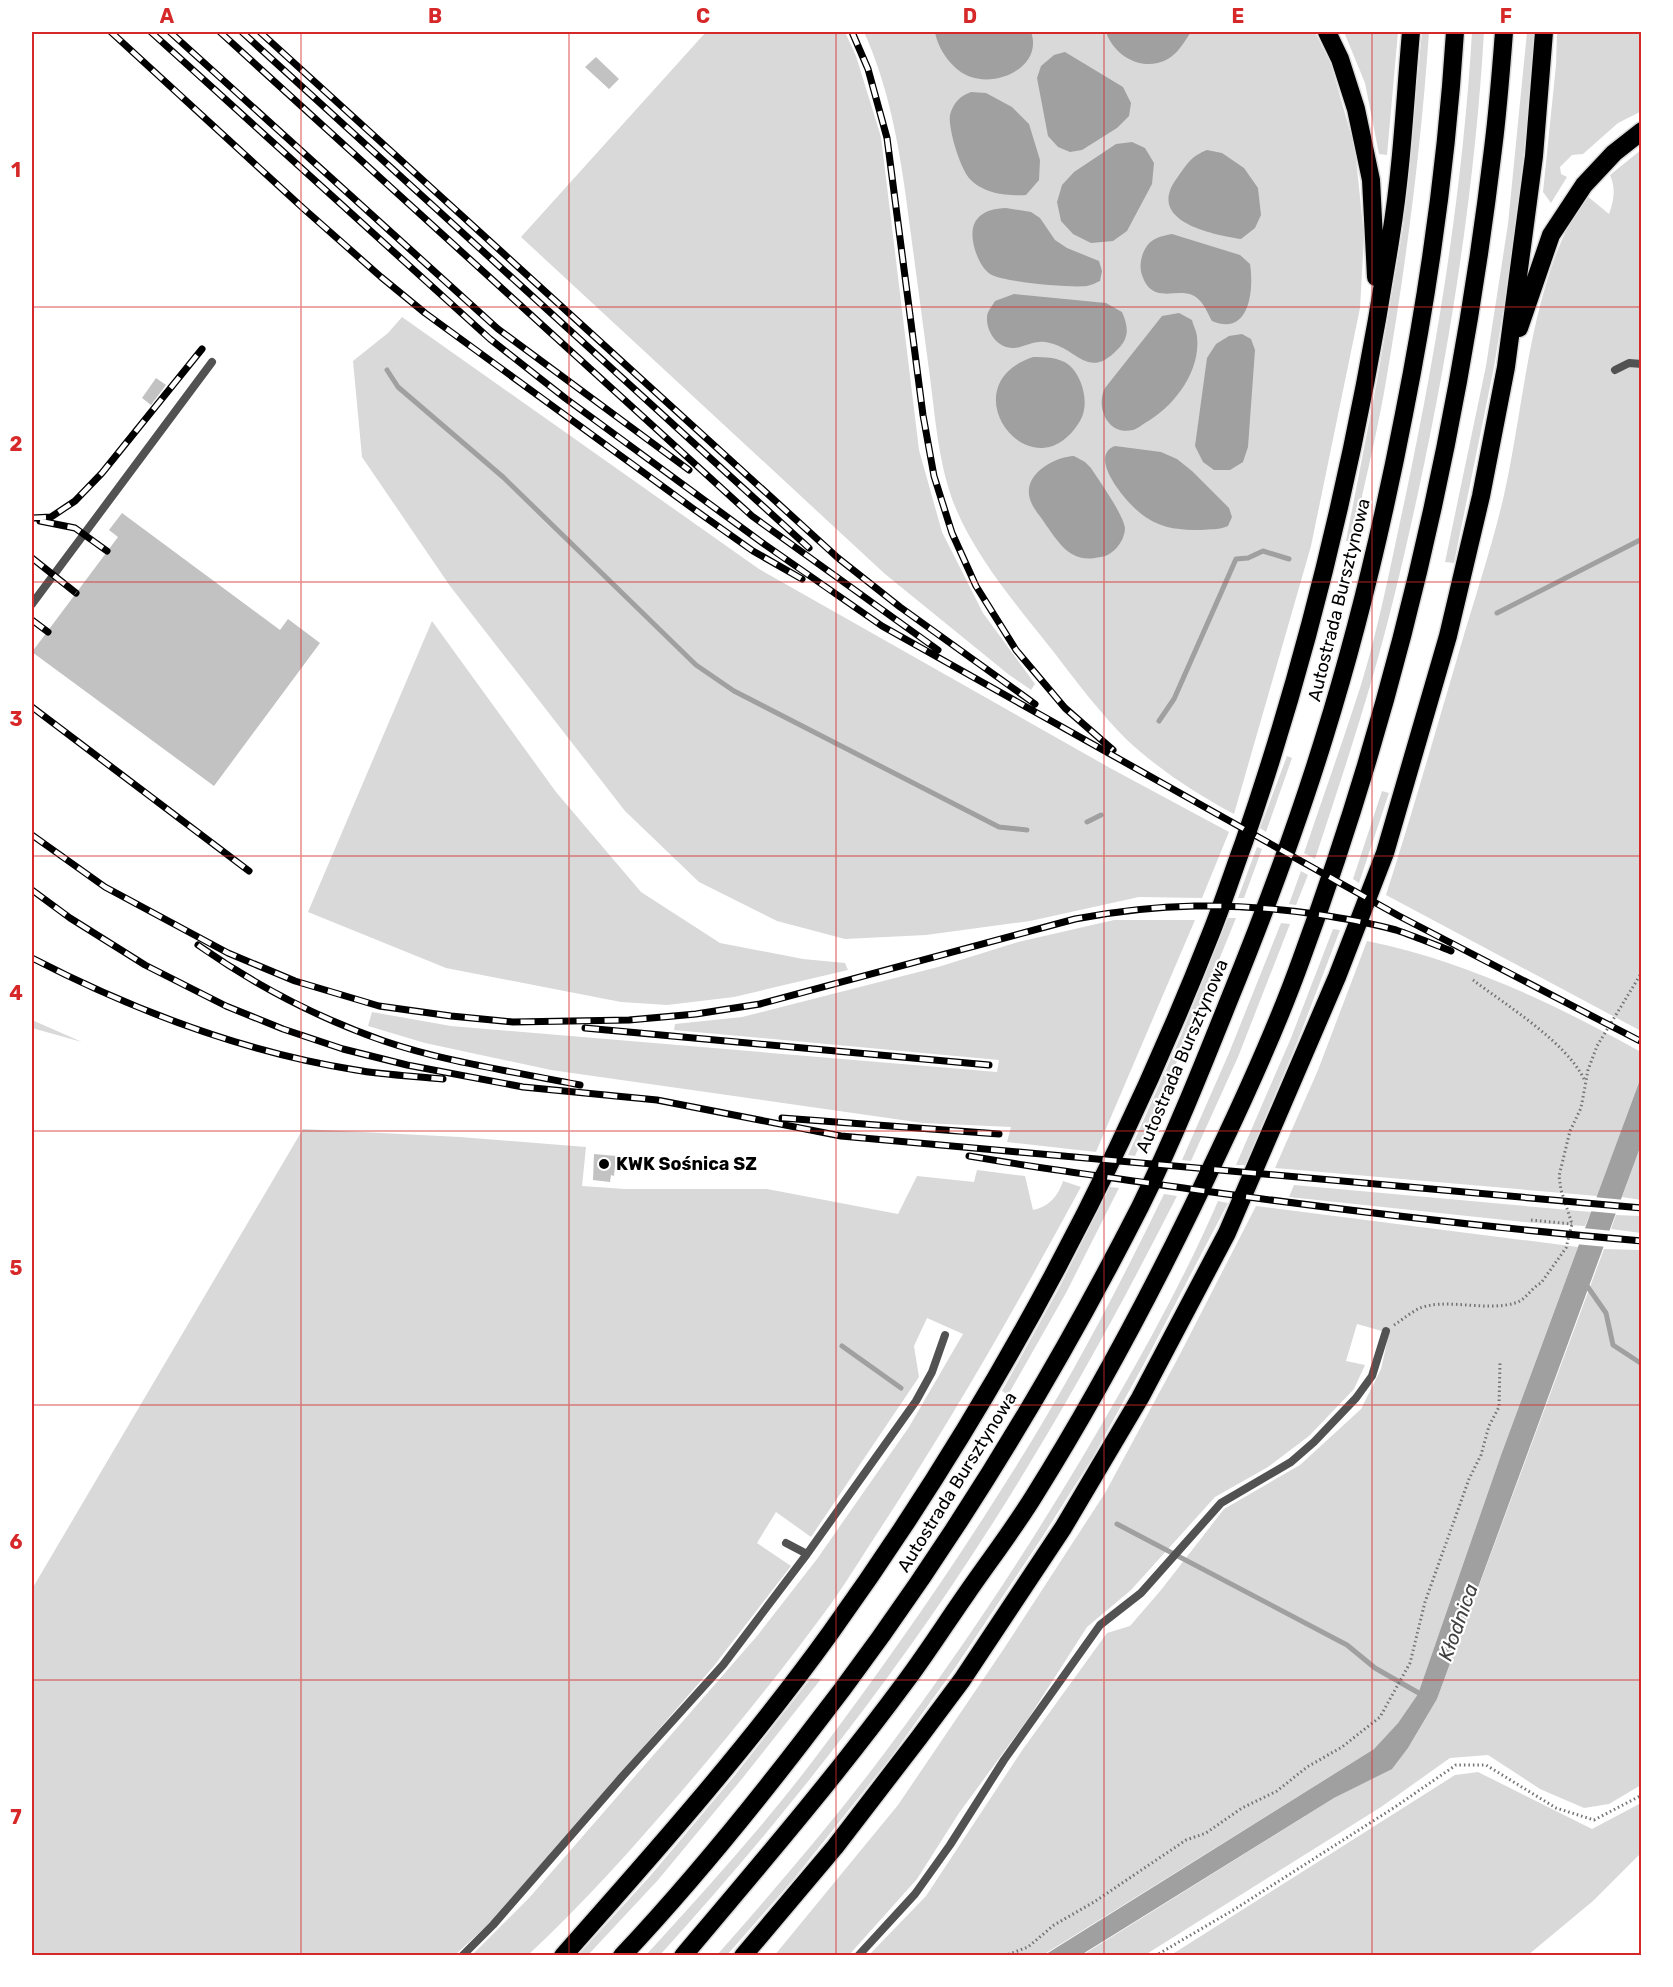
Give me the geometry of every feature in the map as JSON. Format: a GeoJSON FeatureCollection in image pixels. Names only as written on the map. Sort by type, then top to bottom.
{"type":"FeatureCollection","features":[{"type":"Feature","properties":{"kind":"highway"},"geometry":{"type":"LineString","coordinates":[[1327,32],[1340,58],[1356,109],[1371,180],[1378,311]]}},
{"type":"Feature","properties":{"kind":"highway"},"geometry":{"type":"LineString","coordinates":[[563,1956],[655,1853],[754,1734],[866,1582],[929,1488],[1029,1320],[1099,1186],[1158,1062],[1201,960],[1258,802],[1292,692],[1322,580],[1353,452],[1392,230],[1411,32]]}},
{"type":"Feature","properties":{"kind":"highway","name":"Autostrada Bursztynowa"},"geometry":{"type":"LineString","coordinates":[[622,1956],[707,1861],[771,1782],[844,1689],[931,1565],[989,1475],[1066,1345],[1141,1205],[1197,1078],[1251,945],[1297,822],[1328,724],[1375,550],[1412,376],[1431,259],[1445,144],[1455,32]]}},
{"type":"Feature","properties":{"kind":"highway"},"geometry":{"type":"LineString","coordinates":[[682,1956],[820,1791],[906,1681],[1030,1502],[1097,1392],[1187,1220],[1244,1099],[1301,963],[1344,835],[1404,627],[1438,481],[1462,360],[1493,149],[1504,32]]}},
{"type":"Feature","properties":{"kind":"highway"},"geometry":{"type":"LineString","coordinates":[[743,1956],[835,1847],[911,1748],[962,1680],[1057,1538],[1140,1398],[1227,1233],[1333,988],[1385,853],[1448,636],[1481,496],[1506,367],[1534,156],[1544,32]]}},
{"type":"Feature","properties":{"kind":"highway"},"geometry":{"type":"LineString","coordinates":[[1506,367],[1551,235],[1584,185],[1614,153],[1641,131]]}},
{"type":"Feature","properties":{"kind":"highway"},"geometry":{"type":"LineString","coordinates":[[551,1956],[586,1930]]}},
{"type":"Feature","properties":{"kind":"lane"},"geometry":{"type":"LineString","coordinates":[[32,604],[212,362]]}},
{"type":"Feature","properties":{"kind":"lane"},"geometry":{"type":"LineString","coordinates":[[1615,370],[1629,363],[1641,364]]}},
{"type":"Feature","properties":{"kind":"lane"},"geometry":{"type":"LineString","coordinates":[[858,1956],[915,1894],[950,1845],[1004,1760],[1100,1625],[1141,1593],[1221,1503],[1291,1462],[1314,1442],[1356,1398],[1372,1376],[1386,1331]]}},
{"type":"Feature","properties":{"kind":"lane"},"geometry":{"type":"LineString","coordinates":[[462,1956],[493,1925],[723,1665],[807,1554],[916,1401],[932,1372],[945,1335]]}},
{"type":"Feature","properties":{"kind":"lane"},"geometry":{"type":"LineString","coordinates":[[786,1543],[807,1554]]}},
{"type":"Feature","properties":{"kind":"path"},"geometry":{"type":"LineString","coordinates":[[1386,1331],[1419,1308],[1436,1305],[1477,1307],[1515,1304],[1523,1300],[1534,1286],[1541,1283],[1566,1248],[1572,1224],[1559,1176],[1570,1131],[1581,1108],[1584,1080],[1597,1046],[1641,972]]}},
{"type":"Feature","properties":{"kind":"path"},"geometry":{"type":"LineString","coordinates":[[1473,980],[1545,1034],[1569,1056],[1584,1080]]}},
{"type":"Feature","properties":{"kind":"path"},"geometry":{"type":"LineString","coordinates":[[1531,1220],[1572,1224]]}},
{"type":"Feature","properties":{"kind":"path"},"geometry":{"type":"LineString","coordinates":[[1004,1956],[1028,1947],[1054,1925],[1094,1902],[1186,1840],[1206,1833],[1242,1808],[1277,1791],[1306,1767],[1342,1748],[1380,1717],[1410,1663],[1425,1602],[1469,1479],[1481,1455],[1498,1407],[1500,1362]]}},
{"type":"Feature","properties":{"kind":"path"},"geometry":{"type":"LineString","coordinates":[[1155,1956],[1235,1909],[1365,1826],[1456,1764],[1486,1765],[1556,1808],[1594,1820],[1641,1795]]}},
{"type":"Feature","properties":{"kind":"shaded area"},"geometry":{"type":"Polygon","coordinates":[[[706,32],[845,32],[856,56],[881,137],[919,450],[942,532],[983,613],[1035,684],[1031,690],[885,574],[521,237],[706,32]]]}},
{"type":"Feature","properties":{"kind":"shaded area"},"geometry":{"type":"Polygon","coordinates":[[[864,32],[1315,32],[1331,64],[1355,149],[1364,236],[1360,308],[1311,546],[1234,814],[1191,789],[1126,739],[1088,696],[1012,599],[985,562],[963,524],[944,472],[935,421],[904,183],[895,131],[882,81],[864,32]]]}},
{"type":"Feature","properties":{"kind":"shaded area"},"geometry":{"type":"Polygon","coordinates":[[[1344,32],[1398,32],[1387,155],[1379,154],[1365,83],[1344,32]]]}},
{"type":"Feature","properties":{"kind":"shaded area"},"geometry":{"type":"Polygon","coordinates":[[[1422,32],[1429,32],[1422,120],[1406,250],[1382,401],[1352,542],[1346,541],[1377,381],[1403,228],[1422,32]]]}},
{"type":"Feature","properties":{"kind":"shaded area"},"geometry":{"type":"Polygon","coordinates":[[[1472,32],[1484,32],[1475,148],[1451,321],[1430,436],[1384,638],[1315,859],[1304,853],[1368,662],[1418,437],[1439,322],[1456,206],[1472,32]]]}},
{"type":"Feature","properties":{"kind":"shaded area"},"geometry":{"type":"Polygon","coordinates":[[[1527,32],[1535,32],[1517,225],[1494,367],[1454,563],[1445,562],[1486,366],[1508,224],[1527,32]]]}},
{"type":"Feature","properties":{"kind":"shaded area"},"geometry":{"type":"Polygon","coordinates":[[[1557,32],[1641,32],[1642,111],[1618,123],[1583,154],[1572,155],[1560,167],[1561,174],[1567,177],[1551,203],[1543,192],[1556,65],[1557,32]]]}},
{"type":"Feature","properties":{"kind":"shaded area"},"geometry":{"type":"Polygon","coordinates":[[[1641,150],[1641,1031],[1386,895],[1499,515],[1512,457],[1532,340],[1553,264],[1567,228],[1586,195],[1609,214],[1614,194],[1610,175],[1641,150]]]}},
{"type":"Feature","properties":{"kind":"shaded area"},"geometry":{"type":"Polygon","coordinates":[[[402,317],[759,569],[1110,768],[1229,832],[1202,898],[1139,897],[1030,921],[926,935],[845,939],[777,921],[699,882],[625,811],[450,586],[362,457],[353,361],[388,333],[402,317]]]}},
{"type":"Feature","properties":{"kind":"shaded area"},"geometry":{"type":"Polygon","coordinates":[[[432,621],[556,792],[641,892],[720,943],[803,959],[845,963],[848,970],[734,997],[667,1005],[621,1002],[446,968],[308,912],[432,621]]]}},
{"type":"Feature","properties":{"kind":"shaded area"},"geometry":{"type":"Polygon","coordinates":[[[1287,756],[1292,758],[1266,832],[1260,828],[1287,756]]]}},
{"type":"Feature","properties":{"kind":"shaded area"},"geometry":{"type":"Polygon","coordinates":[[[1382,791],[1389,793],[1359,883],[1353,879],[1382,791]]]}},
{"type":"Feature","properties":{"kind":"shaded area"},"geometry":{"type":"Polygon","coordinates":[[[1257,847],[1262,849],[1244,898],[1238,898],[1257,847]]]}},
{"type":"Feature","properties":{"kind":"shaded area"},"geometry":{"type":"Polygon","coordinates":[[[1301,871],[1308,875],[1296,905],[1289,904],[1301,871]]]}},
{"type":"Feature","properties":{"kind":"shaded area"},"geometry":{"type":"Polygon","coordinates":[[[1228,918],[1236,918],[1186,1041],[1135,1156],[1128,1155],[1180,1038],[1228,918]]]}},
{"type":"Feature","properties":{"kind":"shaded area"},"geometry":{"type":"Polygon","coordinates":[[[1114,920],[1195,920],[1096,1152],[1007,1142],[1011,1127],[923,1123],[551,1070],[425,1043],[368,1026],[372,1012],[451,1026],[997,1072],[999,1060],[674,1030],[675,1024],[742,1017],[938,967],[1018,942],[1114,920]]]}},
{"type":"Feature","properties":{"kind":"shaded area"},"geometry":{"type":"Polygon","coordinates":[[[1281,923],[1290,924],[1238,1057],[1191,1161],[1182,1160],[1229,1053],[1281,923]]]}},
{"type":"Feature","properties":{"kind":"shaded area"},"geometry":{"type":"Polygon","coordinates":[[[1333,929],[1340,930],[1298,1040],[1245,1165],[1236,1165],[1291,1038],[1333,929]]]}},
{"type":"Feature","properties":{"kind":"shaded area"},"geometry":{"type":"Polygon","coordinates":[[[1367,941],[1474,972],[1576,1017],[1641,1052],[1641,1077],[1597,1196],[1275,1168],[1318,1070],[1367,941]]]}},
{"type":"Feature","properties":{"kind":"shaded area"},"geometry":{"type":"Polygon","coordinates":[[[32,1020],[82,1042],[32,1028],[32,1020]]]}},
{"type":"Feature","properties":{"kind":"shaded area"},"geometry":{"type":"Polygon","coordinates":[[[303,1129],[460,1137],[586,1147],[582,1186],[625,1189],[767,1189],[898,1214],[917,1176],[974,1182],[977,1170],[1025,1176],[1033,1210],[1052,1200],[1063,1181],[1081,1187],[959,1403],[833,1601],[759,1698],[681,1792],[607,1876],[528,1955],[472,1955],[529,1898],[757,1636],[817,1559],[909,1427],[963,1334],[927,1318],[914,1346],[919,1377],[811,1537],[776,1512],[757,1543],[791,1566],[713,1667],[491,1922],[455,1955],[32,1955],[32,1589],[303,1129]]]}},
{"type":"Feature","properties":{"kind":"shaded area"},"geometry":{"type":"Polygon","coordinates":[[[1641,1145],[1641,1200],[1622,1197],[1641,1145]]]}},
{"type":"Feature","properties":{"kind":"shaded area"},"geometry":{"type":"Polygon","coordinates":[[[1294,1185],[1591,1212],[1585,1226],[1534,1223],[1289,1197],[1294,1185]]]}},
{"type":"Feature","properties":{"kind":"shaded area"},"geometry":{"type":"Polygon","coordinates":[[[1110,1187],[1119,1188],[1066,1293],[1008,1395],[1002,1391],[1059,1288],[1110,1187]]]}},
{"type":"Feature","properties":{"kind":"shaded area"},"geometry":{"type":"Polygon","coordinates":[[[1164,1194],[1177,1196],[1117,1311],[1020,1480],[950,1589],[853,1723],[727,1880],[660,1955],[646,1955],[775,1809],[915,1621],[985,1515],[1050,1410],[1109,1303],[1164,1194]]]}},
{"type":"Feature","properties":{"kind":"shaded area"},"geometry":{"type":"Polygon","coordinates":[[[1218,1201],[1228,1203],[1093,1457],[1041,1539],[957,1665],[891,1757],[793,1880],[727,1955],[717,1955],[866,1777],[918,1708],[978,1621],[1036,1533],[1118,1396],[1171,1300],[1218,1201]]]}},
{"type":"Feature","properties":{"kind":"shaded area"},"geometry":{"type":"Polygon","coordinates":[[[1256,1206],[1578,1247],[1501,1455],[1418,1694],[1398,1723],[1374,1749],[1043,1955],[869,1955],[926,1896],[1023,1749],[1107,1633],[1130,1626],[1224,1509],[1300,1465],[1361,1409],[1381,1369],[1389,1333],[1357,1324],[1346,1361],[1365,1365],[1354,1389],[1309,1436],[1268,1467],[1215,1497],[1131,1590],[1087,1627],[1028,1719],[959,1813],[917,1879],[849,1955],[774,1956],[898,1805],[1003,1650],[1105,1493],[1256,1206]]]}},
{"type":"Feature","properties":{"kind":"shaded area"},"geometry":{"type":"Polygon","coordinates":[[[1616,1215],[1641,1216],[1641,1233],[1611,1229],[1616,1215]]]}},
{"type":"Feature","properties":{"kind":"shaded area"},"geometry":{"type":"Polygon","coordinates":[[[1604,1249],[1641,1250],[1641,1785],[1609,1804],[1584,1808],[1540,1789],[1488,1755],[1450,1758],[1381,1807],[1145,1955],[1081,1956],[1334,1798],[1392,1768],[1408,1748],[1437,1699],[1604,1249]]]}},
{"type":"Feature","properties":{"kind":"shaded area"},"geometry":{"type":"Polygon","coordinates":[[[811,1678],[821,1679],[658,1880],[588,1955],[578,1955],[651,1875],[735,1775],[811,1678]]]}},
{"type":"Feature","properties":{"kind":"shaded area"},"geometry":{"type":"Polygon","coordinates":[[[1478,1772],[1592,1829],[1641,1803],[1641,1853],[1593,1901],[1528,1955],[1171,1955],[1455,1775],[1478,1772]]]}},
{"type":"Feature","properties":{"kind":"water"},"geometry":{"type":"Polygon","coordinates":[[[935,32],[1031,32],[1033,44],[1031,54],[1016,71],[994,79],[982,79],[964,74],[952,65],[943,53],[935,32]]]}},
{"type":"Feature","properties":{"kind":"water"},"geometry":{"type":"Polygon","coordinates":[[[1106,32],[1191,32],[1180,48],[1166,60],[1148,64],[1130,60],[1122,55],[1110,41],[1106,32]]]}},
{"type":"Feature","properties":{"kind":"water"},"geometry":{"type":"Polygon","coordinates":[[[1065,52],[1123,87],[1131,103],[1129,116],[1117,128],[1082,150],[1070,152],[1058,147],[1048,136],[1037,78],[1041,66],[1054,55],[1065,52]]]}},
{"type":"Feature","properties":{"kind":"water"},"geometry":{"type":"Polygon","coordinates":[[[971,92],[986,93],[1012,107],[1029,124],[1040,160],[1039,180],[1026,195],[988,191],[981,188],[966,173],[953,138],[950,115],[958,100],[971,92]]]}},
{"type":"Feature","properties":{"kind":"water"},"geometry":{"type":"Polygon","coordinates":[[[1132,142],[1145,148],[1154,163],[1152,184],[1127,231],[1113,241],[1091,243],[1073,234],[1061,221],[1057,202],[1062,185],[1074,172],[1116,144],[1132,142]]]}},
{"type":"Feature","properties":{"kind":"water"},"geometry":{"type":"Polygon","coordinates":[[[1207,150],[1222,153],[1244,168],[1258,188],[1261,215],[1255,228],[1241,239],[1199,229],[1186,223],[1175,215],[1169,205],[1169,193],[1177,178],[1193,158],[1207,150]]]}},
{"type":"Feature","properties":{"kind":"water"},"geometry":{"type":"Polygon","coordinates":[[[1006,208],[1031,212],[1040,218],[1055,240],[1067,248],[1099,261],[1102,271],[1100,281],[1087,286],[1052,285],[1008,280],[990,274],[981,263],[975,250],[974,225],[977,219],[988,211],[1006,208]]]}},
{"type":"Feature","properties":{"kind":"water"},"geometry":{"type":"Polygon","coordinates":[[[1172,234],[1240,255],[1250,264],[1250,297],[1242,317],[1235,322],[1225,324],[1212,321],[1202,303],[1190,294],[1160,293],[1153,291],[1147,285],[1142,275],[1141,262],[1147,245],[1153,240],[1172,234]]]}},
{"type":"Feature","properties":{"kind":"water"},"geometry":{"type":"Polygon","coordinates":[[[1014,294],[1106,303],[1122,312],[1127,327],[1125,340],[1107,358],[1098,362],[1082,359],[1066,349],[1045,342],[1014,348],[1003,346],[991,334],[987,315],[995,301],[1014,294]]]}},
{"type":"Feature","properties":{"kind":"water"},"geometry":{"type":"Polygon","coordinates":[[[1179,313],[1192,320],[1197,335],[1195,363],[1190,375],[1175,398],[1156,416],[1133,430],[1117,429],[1106,418],[1103,411],[1102,396],[1105,388],[1162,316],[1179,313]]]}},
{"type":"Feature","properties":{"kind":"water"},"geometry":{"type":"Polygon","coordinates":[[[1242,334],[1251,339],[1255,350],[1248,447],[1243,462],[1230,470],[1214,470],[1203,462],[1195,446],[1207,358],[1216,344],[1229,336],[1242,334]]]}},
{"type":"Feature","properties":{"kind":"water"},"geometry":{"type":"Polygon","coordinates":[[[1033,357],[1056,359],[1069,365],[1078,377],[1085,399],[1080,421],[1061,442],[1041,448],[1022,443],[1006,429],[997,411],[997,390],[1008,371],[1033,357]]]}},
{"type":"Feature","properties":{"kind":"water"},"geometry":{"type":"Polygon","coordinates":[[[1115,446],[1161,452],[1177,459],[1229,508],[1232,517],[1228,526],[1201,530],[1180,529],[1160,525],[1147,518],[1122,494],[1108,471],[1105,461],[1107,452],[1115,446]]]}},
{"type":"Feature","properties":{"kind":"water"},"geometry":{"type":"Polygon","coordinates":[[[1074,456],[1091,468],[1111,498],[1125,528],[1121,542],[1115,550],[1104,556],[1079,557],[1066,550],[1031,502],[1030,484],[1034,476],[1048,464],[1074,456]]]}},
{"type":"Feature","properties":{"kind":"water","name":"Kłodnica"},"geometry":{"type":"Polygon","coordinates":[[[1641,1077],[1641,1145],[1437,1699],[1408,1748],[1392,1769],[1334,1798],[1081,1955],[1043,1956],[1374,1749],[1398,1723],[1418,1694],[1501,1455],[1641,1077]]]}},
{"type":"Feature","properties":{"kind":"pier"},"geometry":{"type":"Polygon","coordinates":[[[1593,1197],[1625,1200],[1620,1214],[1588,1211],[1593,1197]]]}},
{"type":"Feature","properties":{"kind":"pier"},"geometry":{"type":"Polygon","coordinates":[[[1582,1228],[1613,1231],[1607,1247],[1575,1244],[1582,1228]]]}},
{"type":"Feature","properties":{"kind":"building"},"geometry":{"type":"Polygon","coordinates":[[[596,57],[619,79],[609,89],[585,67],[596,57]]]}},
{"type":"Feature","properties":{"kind":"building"},"geometry":{"type":"Polygon","coordinates":[[[156,378],[166,385],[151,405],[142,398],[156,378]]]}},
{"type":"Feature","properties":{"kind":"building"},"geometry":{"type":"Polygon","coordinates":[[[122,513],[280,630],[288,619],[320,643],[214,786],[32,652],[118,537],[109,530],[122,513]]]}},
{"type":"Feature","properties":{"kind":"building","name":"KWK Sośnica SZ"},"geometry":{"type":"Polygon","coordinates":[[[594,1154],[616,1156],[614,1176],[611,1175],[610,1182],[593,1180],[594,1154]]]}},
{"type":"Feature","properties":{"kind":"waterway"},"geometry":{"type":"LineString","coordinates":[[387,370],[398,387],[503,477],[696,665],[734,691],[999,827],[1027,830]]}},
{"type":"Feature","properties":{"kind":"waterway"},"geometry":{"type":"LineString","coordinates":[[1497,613],[1642,539]]}},
{"type":"Feature","properties":{"kind":"waterway"},"geometry":{"type":"LineString","coordinates":[[1159,721],[1174,699],[1236,559],[1248,558],[1263,551],[1289,559]]}},
{"type":"Feature","properties":{"kind":"waterway"},"geometry":{"type":"LineString","coordinates":[[1087,822],[1101,815]]}},
{"type":"Feature","properties":{"kind":"waterway"},"geometry":{"type":"LineString","coordinates":[[1585,1283],[1606,1313],[1613,1345],[1642,1364]]}},
{"type":"Feature","properties":{"kind":"waterway"},"geometry":{"type":"LineString","coordinates":[[842,1346],[901,1388]]}},
{"type":"Feature","properties":{"kind":"waterway"},"geometry":{"type":"LineString","coordinates":[[1117,1524],[1347,1645],[1375,1668],[1424,1696]]}},
{"type":"Feature","properties":{"kind":"railway"},"geometry":{"type":"LineString","coordinates":[[111,32],[304,209],[425,313],[753,551],[802,579]]}},
{"type":"Feature","properties":{"kind":"railway"},"geometry":{"type":"LineString","coordinates":[[151,32],[490,339],[565,398],[764,544],[882,626],[1399,916],[1642,1042]]}},
{"type":"Feature","properties":{"kind":"railway"},"geometry":{"type":"LineString","coordinates":[[170,32],[498,329],[689,470]]}},
{"type":"Feature","properties":{"kind":"railway"},"geometry":{"type":"LineString","coordinates":[[220,32],[752,516],[938,650]]}},
{"type":"Feature","properties":{"kind":"railway"},"geometry":{"type":"LineString","coordinates":[[242,32],[809,548]]}},
{"type":"Feature","properties":{"kind":"railway"},"geometry":{"type":"LineString","coordinates":[[260,32],[838,558],[900,607],[1035,704]]}},
{"type":"Feature","properties":{"kind":"railway"},"geometry":{"type":"LineString","coordinates":[[852,32],[868,69],[887,138],[923,415],[934,476],[952,533],[976,586],[1016,650],[1065,708],[1113,750]]}},
{"type":"Feature","properties":{"kind":"railway"},"geometry":{"type":"LineString","coordinates":[[32,518],[51,517],[75,501],[102,473],[202,349]]}},
{"type":"Feature","properties":{"kind":"railway"},"geometry":{"type":"LineString","coordinates":[[40,521],[75,528],[107,551]]}},
{"type":"Feature","properties":{"kind":"railway"},"geometry":{"type":"LineString","coordinates":[[32,558],[76,593]]}},
{"type":"Feature","properties":{"kind":"railway"},"geometry":{"type":"LineString","coordinates":[[32,620],[48,632]]}},
{"type":"Feature","properties":{"kind":"railway"},"geometry":{"type":"LineString","coordinates":[[32,707],[249,871]]}},
{"type":"Feature","properties":{"kind":"railway"},"geometry":{"type":"LineString","coordinates":[[32,835],[105,887],[228,953],[295,981],[379,1006],[513,1022],[629,1020],[696,1014],[760,1004],[1075,919],[1166,907],[1254,907],[1325,916],[1396,930],[1451,951]]}},
{"type":"Feature","properties":{"kind":"railway"},"geometry":{"type":"LineString","coordinates":[[32,890],[70,918],[145,965],[226,1006],[283,1029],[343,1049],[407,1065],[523,1087],[657,1100],[841,1136],[1642,1208]]}},
{"type":"Feature","properties":{"kind":"railway"},"geometry":{"type":"LineString","coordinates":[[198,945],[242,974],[288,999],[359,1032],[456,1061],[580,1085]]}},
{"type":"Feature","properties":{"kind":"railway"},"geometry":{"type":"LineString","coordinates":[[32,958],[149,1012],[230,1040],[272,1052],[356,1070],[443,1079]]}},
{"type":"Feature","properties":{"kind":"railway"},"geometry":{"type":"LineString","coordinates":[[585,1028],[989,1065]]}},
{"type":"Feature","properties":{"kind":"railway"},"geometry":{"type":"LineString","coordinates":[[782,1118],[999,1134]]}},
{"type":"Feature","properties":{"kind":"railway"},"geometry":{"type":"LineString","coordinates":[[969,1156],[1303,1204],[1642,1241]]}},
{"type":"Feature","properties":{"kind":"place","name":"KWK Sośnica SZ"},"geometry":{"type":"Point","coordinates":[604,1164]}}]}
